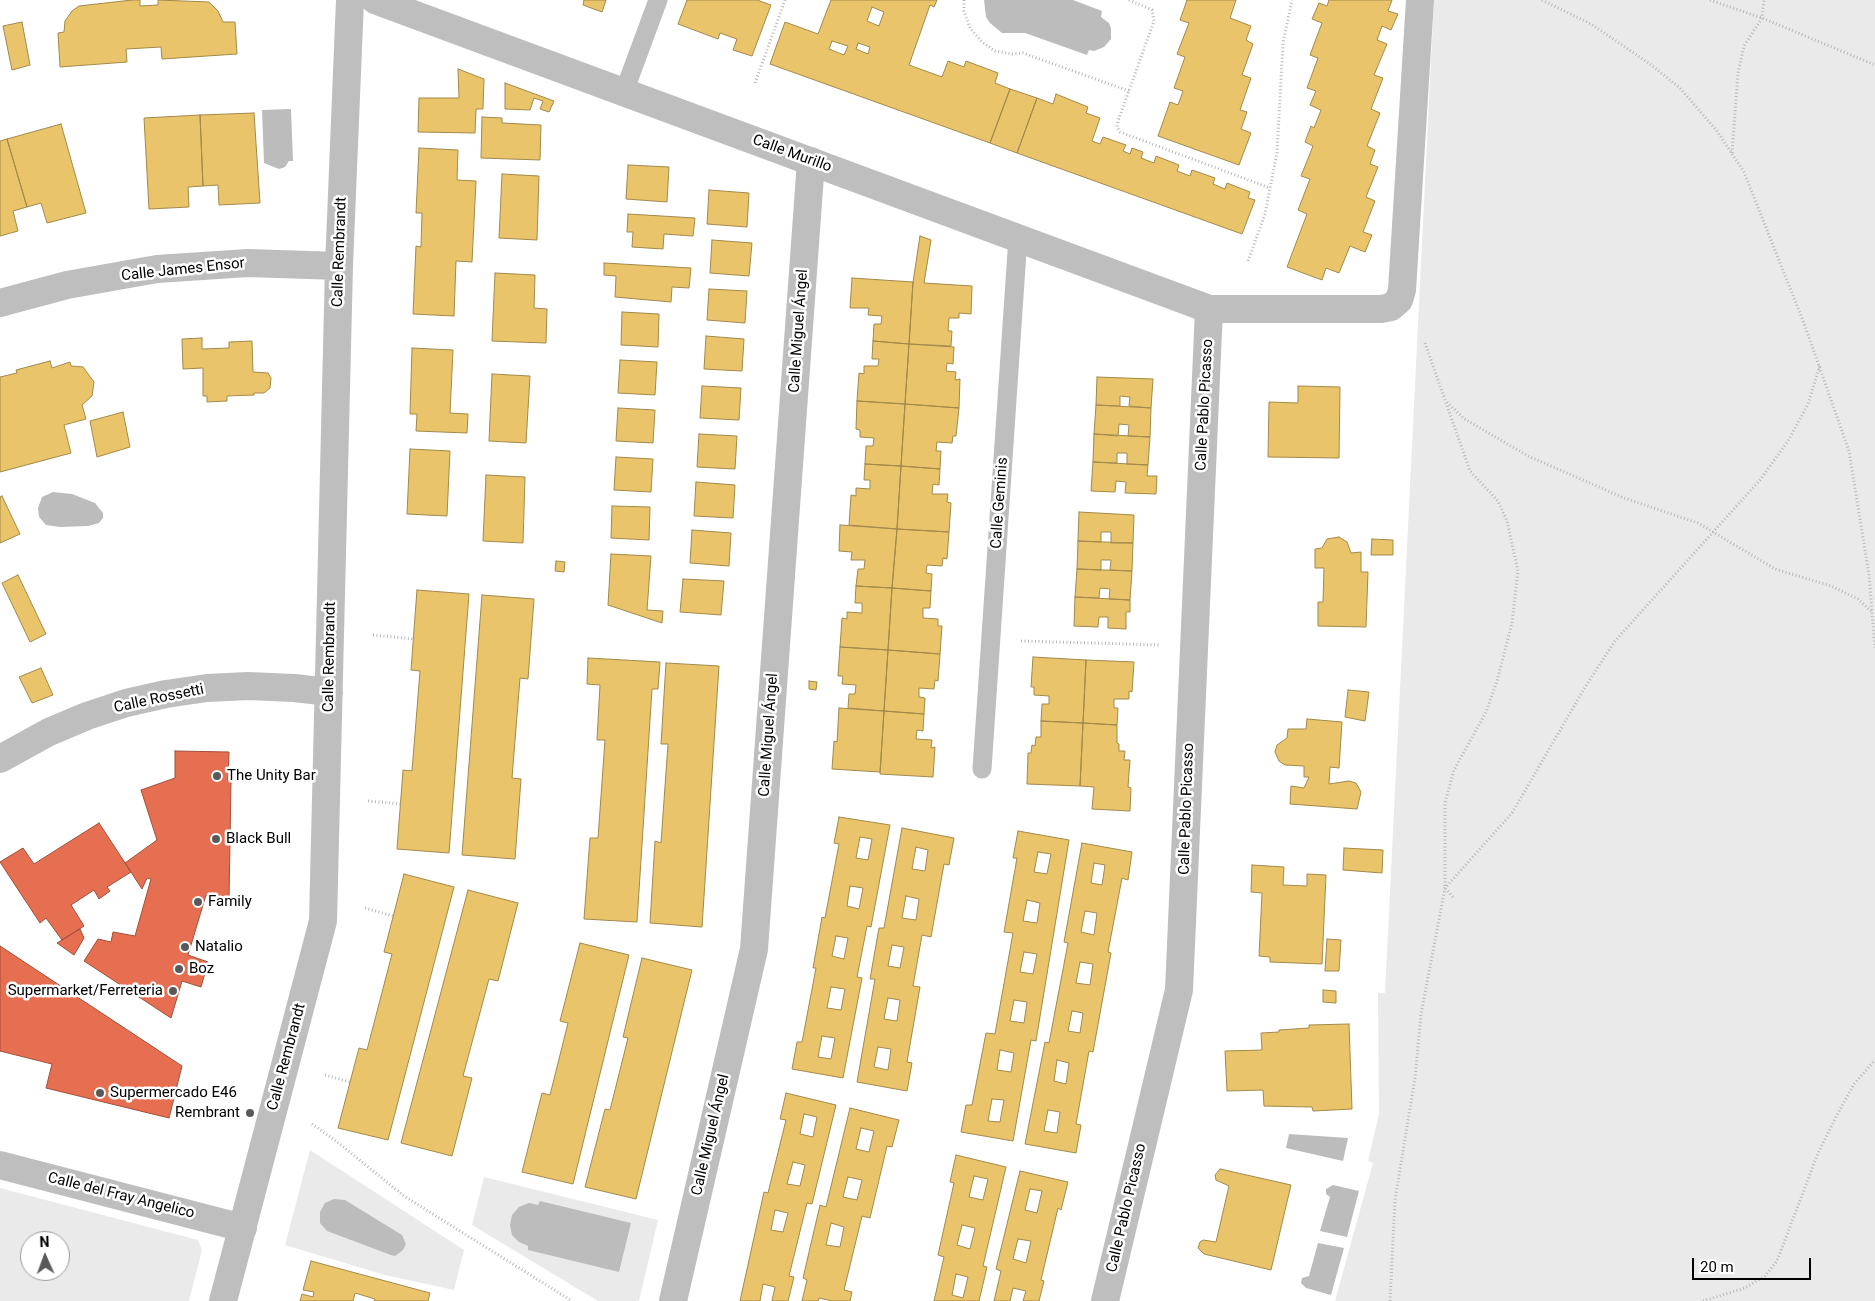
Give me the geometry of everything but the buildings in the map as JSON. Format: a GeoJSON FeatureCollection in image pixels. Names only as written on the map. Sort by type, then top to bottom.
{"type":"FeatureCollection","features":[{"type":"Feature","properties":{"kind":"street","name":"Calle Rembrandt"},"geometry":{"type":"LineString","coordinates":[[223,1301],[323,922],[339,266],[350,0]]}},
{"type":"Feature","properties":{"kind":"street","name":"Calle Murillo"},"geometry":{"type":"LineString","coordinates":[[375,0],[1209,309]]}},
{"type":"Feature","properties":{"kind":"street"},"geometry":{"type":"LineString","coordinates":[[1209,309],[1381,310],[1391,307],[1399,300],[1402,290],[1420,0]]}},
{"type":"Feature","properties":{"kind":"street","name":"Calle Miguel Ángel"},"geometry":{"type":"LineString","coordinates":[[673,1301],[754,949],[811,161]]}},
{"type":"Feature","properties":{"kind":"street","name":"Calle James Ensor"},"geometry":{"type":"LineString","coordinates":[[0,303],[67,285],[157,269],[248,263],[339,266]]}},
{"type":"Feature","properties":{"kind":"street","name":"Calle Pablo Picasso"},"geometry":{"type":"LineString","coordinates":[[1105,1301],[1179,990],[1209,309]]}},
{"type":"Feature","properties":{"kind":"street","name":"Calle Rossetti"},"geometry":{"type":"LineString","coordinates":[[0,760],[50,732],[88,716],[126,703],[166,694],[207,688],[248,686],[329,692]]}},
{"type":"Feature","properties":{"kind":"street","name":"Calle del Fray Angelico"},"geometry":{"type":"LineString","coordinates":[[0,1165],[243,1228]]}},
{"type":"Feature","properties":{"kind":"lane"},"geometry":{"type":"LineString","coordinates":[[624,92],[658,0]]}},
{"type":"Feature","properties":{"kind":"lane","name":"Calle Geminis"},"geometry":{"type":"LineString","coordinates":[[982,769],[1018,237]]}},
{"type":"Feature","properties":{"kind":"path"},"geometry":{"type":"LineString","coordinates":[[755,83],[785,0]]}},
{"type":"Feature","properties":{"kind":"path"},"geometry":{"type":"LineString","coordinates":[[964,0],[964,12],[970,28],[982,42],[995,50],[1012,54],[1023,53],[1129,91]]}},
{"type":"Feature","properties":{"kind":"path"},"geometry":{"type":"LineString","coordinates":[[1129,0],[1147,6],[1155,15],[1117,127],[1126,136],[1270,188]]}},
{"type":"Feature","properties":{"kind":"path"},"geometry":{"type":"LineString","coordinates":[[1248,261],[1265,214],[1270,188],[1280,117],[1283,43],[1292,0]]}},
{"type":"Feature","properties":{"kind":"path"},"geometry":{"type":"LineString","coordinates":[[1542,0],[1591,24],[1650,64],[1680,88],[1717,131],[1744,172],[1820,365],[1849,451],[1868,575],[1875,648]]}},
{"type":"Feature","properties":{"kind":"path"},"geometry":{"type":"LineString","coordinates":[[1710,0],[1762,18],[1875,65]]}},
{"type":"Feature","properties":{"kind":"path"},"geometry":{"type":"LineString","coordinates":[[1732,153],[1738,73],[1744,46],[1762,18],[1764,0]]}},
{"type":"Feature","properties":{"kind":"path"},"geometry":{"type":"LineString","coordinates":[[1390,1301],[1395,1200],[1414,1078],[1421,1014],[1445,888],[1445,803],[1454,770],[1486,712],[1497,681],[1512,623],[1518,571],[1508,521],[1498,501],[1470,471],[1447,401],[1425,343]]}},
{"type":"Feature","properties":{"kind":"path"},"geometry":{"type":"LineString","coordinates":[[1445,888],[1512,813],[1584,689],[1615,641],[1760,480],[1788,441],[1808,404],[1820,365]]}},
{"type":"Feature","properties":{"kind":"path"},"geometry":{"type":"LineString","coordinates":[[1447,401],[1463,418],[1528,456],[1624,498],[1698,523],[1775,569],[1831,586],[1858,599],[1872,612]]}},
{"type":"Feature","properties":{"kind":"path"},"geometry":{"type":"LineString","coordinates":[[373,636],[414,639]]}},
{"type":"Feature","properties":{"kind":"path"},"geometry":{"type":"LineString","coordinates":[[1011,640],[1166,645]]}},
{"type":"Feature","properties":{"kind":"path"},"geometry":{"type":"LineString","coordinates":[[368,801],[401,804]]}},
{"type":"Feature","properties":{"kind":"path"},"geometry":{"type":"LineString","coordinates":[[1445,888],[1454,898]]}},
{"type":"Feature","properties":{"kind":"path"},"geometry":{"type":"LineString","coordinates":[[365,908],[393,916]]}},
{"type":"Feature","properties":{"kind":"path"},"geometry":{"type":"LineString","coordinates":[[1703,1301],[1745,1288],[1765,1276],[1777,1261],[1818,1154],[1837,1115],[1854,1084],[1875,1060]]}},
{"type":"Feature","properties":{"kind":"path"},"geometry":{"type":"LineString","coordinates":[[325,1075],[350,1082]]}},
{"type":"Feature","properties":{"kind":"path"},"geometry":{"type":"LineString","coordinates":[[312,1124],[404,1196],[572,1301]]}},
{"type":"Feature","properties":{"kind":"shaded area"},"geometry":{"type":"Polygon","coordinates":[[[984,0],[1073,0],[1102,11],[1101,17],[1109,23],[1111,28],[1111,39],[1104,47],[1094,51],[1089,50],[1087,55],[1025,33],[1002,33],[986,17],[984,0]]]}},
{"type":"Feature","properties":{"kind":"shaded area"},"geometry":{"type":"Polygon","coordinates":[[[1434,0],[1875,0],[1875,1301],[1335,1301],[1373,1163],[1368,1161],[1379,1114],[1378,993],[1385,993],[1434,0]]]}},
{"type":"Feature","properties":{"kind":"shaded area"},"geometry":{"type":"Polygon","coordinates":[[[291,109],[293,161],[289,161],[285,167],[279,169],[264,163],[262,110],[291,109]]]}},
{"type":"Feature","properties":{"kind":"shaded area"},"geometry":{"type":"Polygon","coordinates":[[[53,492],[72,494],[95,503],[103,513],[103,518],[99,523],[88,526],[60,527],[46,525],[39,517],[38,508],[42,497],[53,492]]]}},
{"type":"Feature","properties":{"kind":"shaded area"},"geometry":{"type":"Polygon","coordinates":[[[1289,1134],[1348,1138],[1343,1161],[1286,1148],[1289,1134]]]}},
{"type":"Feature","properties":{"kind":"shaded area"},"geometry":{"type":"Polygon","coordinates":[[[310,1150],[464,1250],[454,1290],[385,1275],[285,1245],[310,1150]]]}},
{"type":"Feature","properties":{"kind":"shaded area"},"geometry":{"type":"Polygon","coordinates":[[[484,1177],[658,1220],[639,1301],[598,1301],[472,1225],[484,1177]]]}},
{"type":"Feature","properties":{"kind":"shaded area"},"geometry":{"type":"Polygon","coordinates":[[[1333,1185],[1359,1191],[1347,1237],[1320,1231],[1330,1197],[1326,1194],[1326,1189],[1333,1185]]]}},
{"type":"Feature","properties":{"kind":"shaded area"},"geometry":{"type":"Polygon","coordinates":[[[0,1188],[198,1240],[202,1250],[189,1301],[0,1301],[0,1188]]]}},
{"type":"Feature","properties":{"kind":"shaded area"},"geometry":{"type":"Polygon","coordinates":[[[334,1199],[345,1200],[402,1235],[406,1244],[403,1250],[395,1256],[391,1255],[327,1231],[320,1223],[320,1212],[325,1203],[334,1199]]]}},
{"type":"Feature","properties":{"kind":"shaded area"},"geometry":{"type":"Polygon","coordinates":[[[540,1201],[631,1223],[619,1272],[528,1250],[528,1246],[519,1242],[512,1235],[510,1225],[512,1215],[519,1207],[529,1203],[538,1205],[540,1201]]]}},
{"type":"Feature","properties":{"kind":"shaded area"},"geometry":{"type":"Polygon","coordinates":[[[1318,1243],[1344,1248],[1331,1295],[1306,1288],[1301,1283],[1302,1278],[1309,1276],[1318,1243]]]}},
{"type":"Feature","properties":{"kind":"place","name":"The Unity Bar"},"geometry":{"type":"Point","coordinates":[217,776]}},
{"type":"Feature","properties":{"kind":"place","name":"Black Bull"},"geometry":{"type":"Point","coordinates":[216,839]}},
{"type":"Feature","properties":{"kind":"place","name":"Family"},"geometry":{"type":"Point","coordinates":[198,902]}},
{"type":"Feature","properties":{"kind":"place","name":"Natalio"},"geometry":{"type":"Point","coordinates":[185,947]}},
{"type":"Feature","properties":{"kind":"place","name":"Boz"},"geometry":{"type":"Point","coordinates":[179,969]}},
{"type":"Feature","properties":{"kind":"place","name":"Supermarket/Ferreteria"},"geometry":{"type":"Point","coordinates":[173,991]}},
{"type":"Feature","properties":{"kind":"place","name":"Supermercado E46"},"geometry":{"type":"Point","coordinates":[100,1093]}},
{"type":"Feature","properties":{"kind":"place","name":"Rembrant"},"geometry":{"type":"Point","coordinates":[250,1113]}}]}
